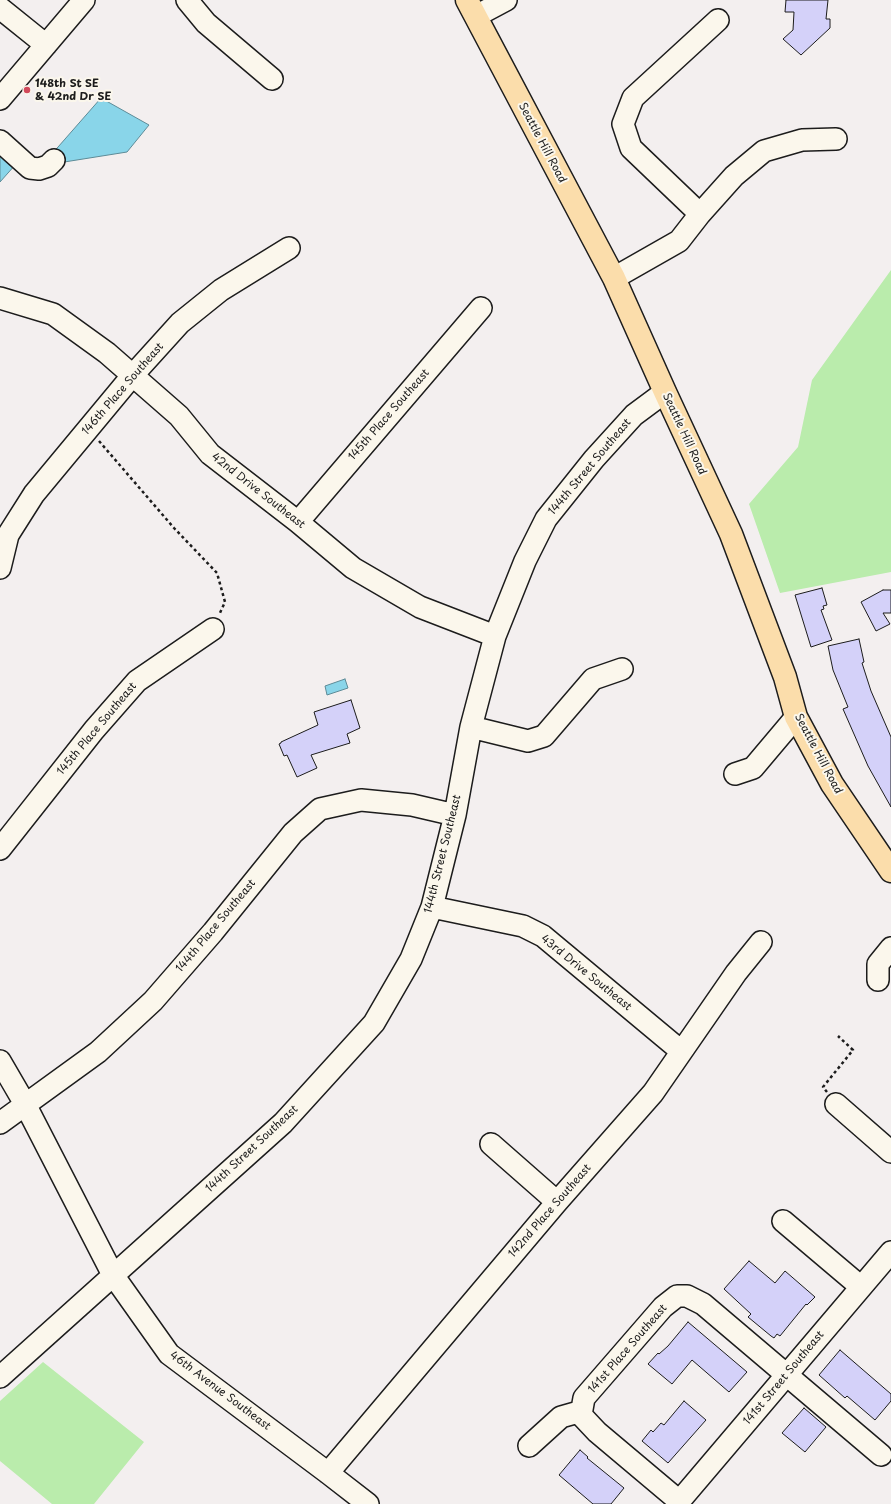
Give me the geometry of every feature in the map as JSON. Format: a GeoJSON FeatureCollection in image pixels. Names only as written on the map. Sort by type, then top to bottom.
{"type":"FeatureCollection","features":[{"type":"Feature","properties":{"kind":"main road","name":"Seattle Hill Road"},"geometry":{"type":"LineString","coordinates":[[471,8],[614,278],[731,534],[785,677],[796,718],[832,784],[891,871]]}},
{"type":"Feature","properties":{"kind":"street"},"geometry":{"type":"LineString","coordinates":[[0,99],[84,0]]}},
{"type":"Feature","properties":{"kind":"street"},"geometry":{"type":"LineString","coordinates":[[471,8],[506,0]]}},
{"type":"Feature","properties":{"kind":"street"},"geometry":{"type":"LineString","coordinates":[[192,2],[206,22],[272,79]]}},
{"type":"Feature","properties":{"kind":"street"},"geometry":{"type":"LineString","coordinates":[[0,8],[46,45]]}},
{"type":"Feature","properties":{"kind":"street"},"geometry":{"type":"LineString","coordinates":[[700,214],[631,148],[623,124],[633,98],[718,20]]}},
{"type":"Feature","properties":{"kind":"street"},"geometry":{"type":"LineString","coordinates":[[614,278],[679,241],[700,214],[734,176],[764,151],[802,140],[836,139]]}},
{"type":"Feature","properties":{"kind":"street"},"geometry":{"type":"LineString","coordinates":[[0,141],[30,168],[39,169],[48,166],[54,160]]}},
{"type":"Feature","properties":{"kind":"street","name":"146th Place Southeast"},"geometry":{"type":"LineString","coordinates":[[0,568],[8,535],[34,494],[132,376],[180,323],[221,290],[289,248]]}},
{"type":"Feature","properties":{"kind":"street","name":"42nd Drive Southeast"},"geometry":{"type":"LineString","coordinates":[[0,298],[53,314],[107,353],[179,416],[210,454],[298,522],[353,568],[420,607],[495,636]]}},
{"type":"Feature","properties":{"kind":"street","name":"145th Place Southeast"},"geometry":{"type":"LineString","coordinates":[[298,522],[481,308]]}},
{"type":"Feature","properties":{"kind":"street","name":"144th Street Southeast"},"geometry":{"type":"LineString","coordinates":[[2,1375],[112,1275],[283,1124],[374,1023],[412,959],[432,906],[455,815],[471,727],[495,636],[525,561],[546,519],[594,459],[634,415],[665,392]]}},
{"type":"Feature","properties":{"kind":"street","name":"145th Place Southeast"},"geometry":{"type":"LineString","coordinates":[[0,848],[94,730],[137,681],[213,629]]}},
{"type":"Feature","properties":{"kind":"street"},"geometry":{"type":"LineString","coordinates":[[471,727],[528,741],[544,736],[593,679],[622,669]]}},
{"type":"Feature","properties":{"kind":"street"},"geometry":{"type":"LineString","coordinates":[[735,774],[754,768],[796,718]]}},
{"type":"Feature","properties":{"kind":"street","name":"144th Place Southeast"},"geometry":{"type":"LineString","coordinates":[[0,1123],[98,1052],[153,1001],[293,833],[320,809],[361,800],[412,805],[455,815]]}},
{"type":"Feature","properties":{"kind":"street","name":"43rd Drive Southeast"},"geometry":{"type":"LineString","coordinates":[[432,906],[523,926],[543,936],[681,1051]]}},
{"type":"Feature","properties":{"kind":"street","name":"142nd Place Southeast"},"geometry":{"type":"LineString","coordinates":[[328,1473],[557,1202],[653,1093],[736,973],[761,942]]}},
{"type":"Feature","properties":{"kind":"street"},"geometry":{"type":"LineString","coordinates":[[878,980],[878,964],[891,948]]}},
{"type":"Feature","properties":{"kind":"street","name":"46th Avenue Southeast"},"geometry":{"type":"LineString","coordinates":[[0,1061],[25,1104],[112,1275],[169,1354],[368,1504]]}},
{"type":"Feature","properties":{"kind":"street"},"geometry":{"type":"LineString","coordinates":[[836,1104],[891,1152]]}},
{"type":"Feature","properties":{"kind":"street"},"geometry":{"type":"LineString","coordinates":[[491,1144],[557,1202]]}},
{"type":"Feature","properties":{"kind":"street"},"geometry":{"type":"LineString","coordinates":[[783,1221],[861,1287]]}},
{"type":"Feature","properties":{"kind":"street","name":"141st Street Southeast"},"geometry":{"type":"LineString","coordinates":[[678,1503],[891,1252]]}},
{"type":"Feature","properties":{"kind":"street","name":"141st Place Southeast"},"geometry":{"type":"LineString","coordinates":[[581,1415],[584,1398],[663,1307],[677,1296],[687,1296],[703,1304],[787,1374]]}},
{"type":"Feature","properties":{"kind":"street"},"geometry":{"type":"LineString","coordinates":[[787,1374],[882,1455]]}},
{"type":"Feature","properties":{"kind":"street"},"geometry":{"type":"LineString","coordinates":[[529,1446],[561,1417],[574,1413],[581,1415],[597,1432],[678,1503]]}},
{"type":"Feature","properties":{"kind":"path"},"geometry":{"type":"LineString","coordinates":[[88,429],[174,528],[217,573],[225,602],[213,629]]}},
{"type":"Feature","properties":{"kind":"path"},"geometry":{"type":"LineString","coordinates":[[836,1104],[822,1087],[853,1050],[838,1036]]}},
{"type":"Feature","properties":{"kind":"green space"},"geometry":{"type":"Polygon","coordinates":[[[891,270],[891,572],[780,593],[749,504],[798,447],[812,380],[891,270]]]}},
{"type":"Feature","properties":{"kind":"green space"},"geometry":{"type":"Polygon","coordinates":[[[43,1362],[144,1442],[94,1504],[52,1504],[0,1461],[0,1401],[43,1362]]]}},
{"type":"Feature","properties":{"kind":"water"},"geometry":{"type":"Polygon","coordinates":[[[101,98],[149,125],[127,152],[58,163],[51,155],[101,98]]]}},
{"type":"Feature","properties":{"kind":"water"},"geometry":{"type":"Polygon","coordinates":[[[0,151],[16,164],[0,182],[0,151]]]}},
{"type":"Feature","properties":{"kind":"water"},"geometry":{"type":"Polygon","coordinates":[[[345,679],[348,688],[327,695],[325,686],[345,679]]]}},
{"type":"Feature","properties":{"kind":"building"},"geometry":{"type":"Polygon","coordinates":[[[786,0],[828,0],[826,19],[830,19],[830,28],[801,55],[783,39],[793,30],[794,12],[785,12],[786,0]]]}},
{"type":"Feature","properties":{"kind":"building"},"geometry":{"type":"Polygon","coordinates":[[[822,588],[827,605],[823,606],[824,609],[821,610],[832,640],[811,647],[795,595],[822,588]]]}},
{"type":"Feature","properties":{"kind":"building"},"geometry":{"type":"Polygon","coordinates":[[[883,590],[891,590],[891,613],[883,613],[890,624],[876,631],[861,602],[883,590]]]}},
{"type":"Feature","properties":{"kind":"building"},"geometry":{"type":"Polygon","coordinates":[[[859,639],[864,662],[862,663],[871,691],[891,737],[891,807],[868,766],[843,709],[848,707],[833,670],[828,646],[859,639]]]}},
{"type":"Feature","properties":{"kind":"building"},"geometry":{"type":"Polygon","coordinates":[[[351,700],[360,728],[347,734],[350,743],[311,755],[317,768],[297,777],[287,755],[284,756],[279,744],[318,725],[314,712],[351,700]]]}},
{"type":"Feature","properties":{"kind":"building"},"geometry":{"type":"Polygon","coordinates":[[[749,1261],[775,1283],[785,1271],[815,1297],[807,1305],[806,1304],[780,1336],[777,1334],[774,1338],[748,1317],[751,1314],[724,1289],[749,1261]]]}},
{"type":"Feature","properties":{"kind":"building"},"geometry":{"type":"Polygon","coordinates":[[[688,1322],[747,1372],[729,1392],[692,1360],[672,1384],[648,1364],[658,1353],[659,1354],[668,1346],[688,1322]]]}},
{"type":"Feature","properties":{"kind":"building"},"geometry":{"type":"Polygon","coordinates":[[[840,1350],[891,1394],[891,1401],[875,1420],[847,1396],[845,1398],[819,1375],[840,1350]]]}},
{"type":"Feature","properties":{"kind":"building"},"geometry":{"type":"Polygon","coordinates":[[[684,1401],[706,1420],[668,1463],[642,1441],[651,1430],[653,1432],[661,1423],[664,1425],[684,1401]]]}},
{"type":"Feature","properties":{"kind":"building"},"geometry":{"type":"Polygon","coordinates":[[[804,1408],[826,1427],[805,1452],[782,1433],[804,1408]]]}},
{"type":"Feature","properties":{"kind":"building"},"geometry":{"type":"Polygon","coordinates":[[[580,1450],[588,1457],[587,1458],[624,1488],[611,1504],[593,1504],[559,1475],[580,1450]]]}},
{"type":"Feature","properties":{"kind":"place","name":"148th St SE & 42nd Dr SE"},"geometry":{"type":"Point","coordinates":[27,90]}}]}
